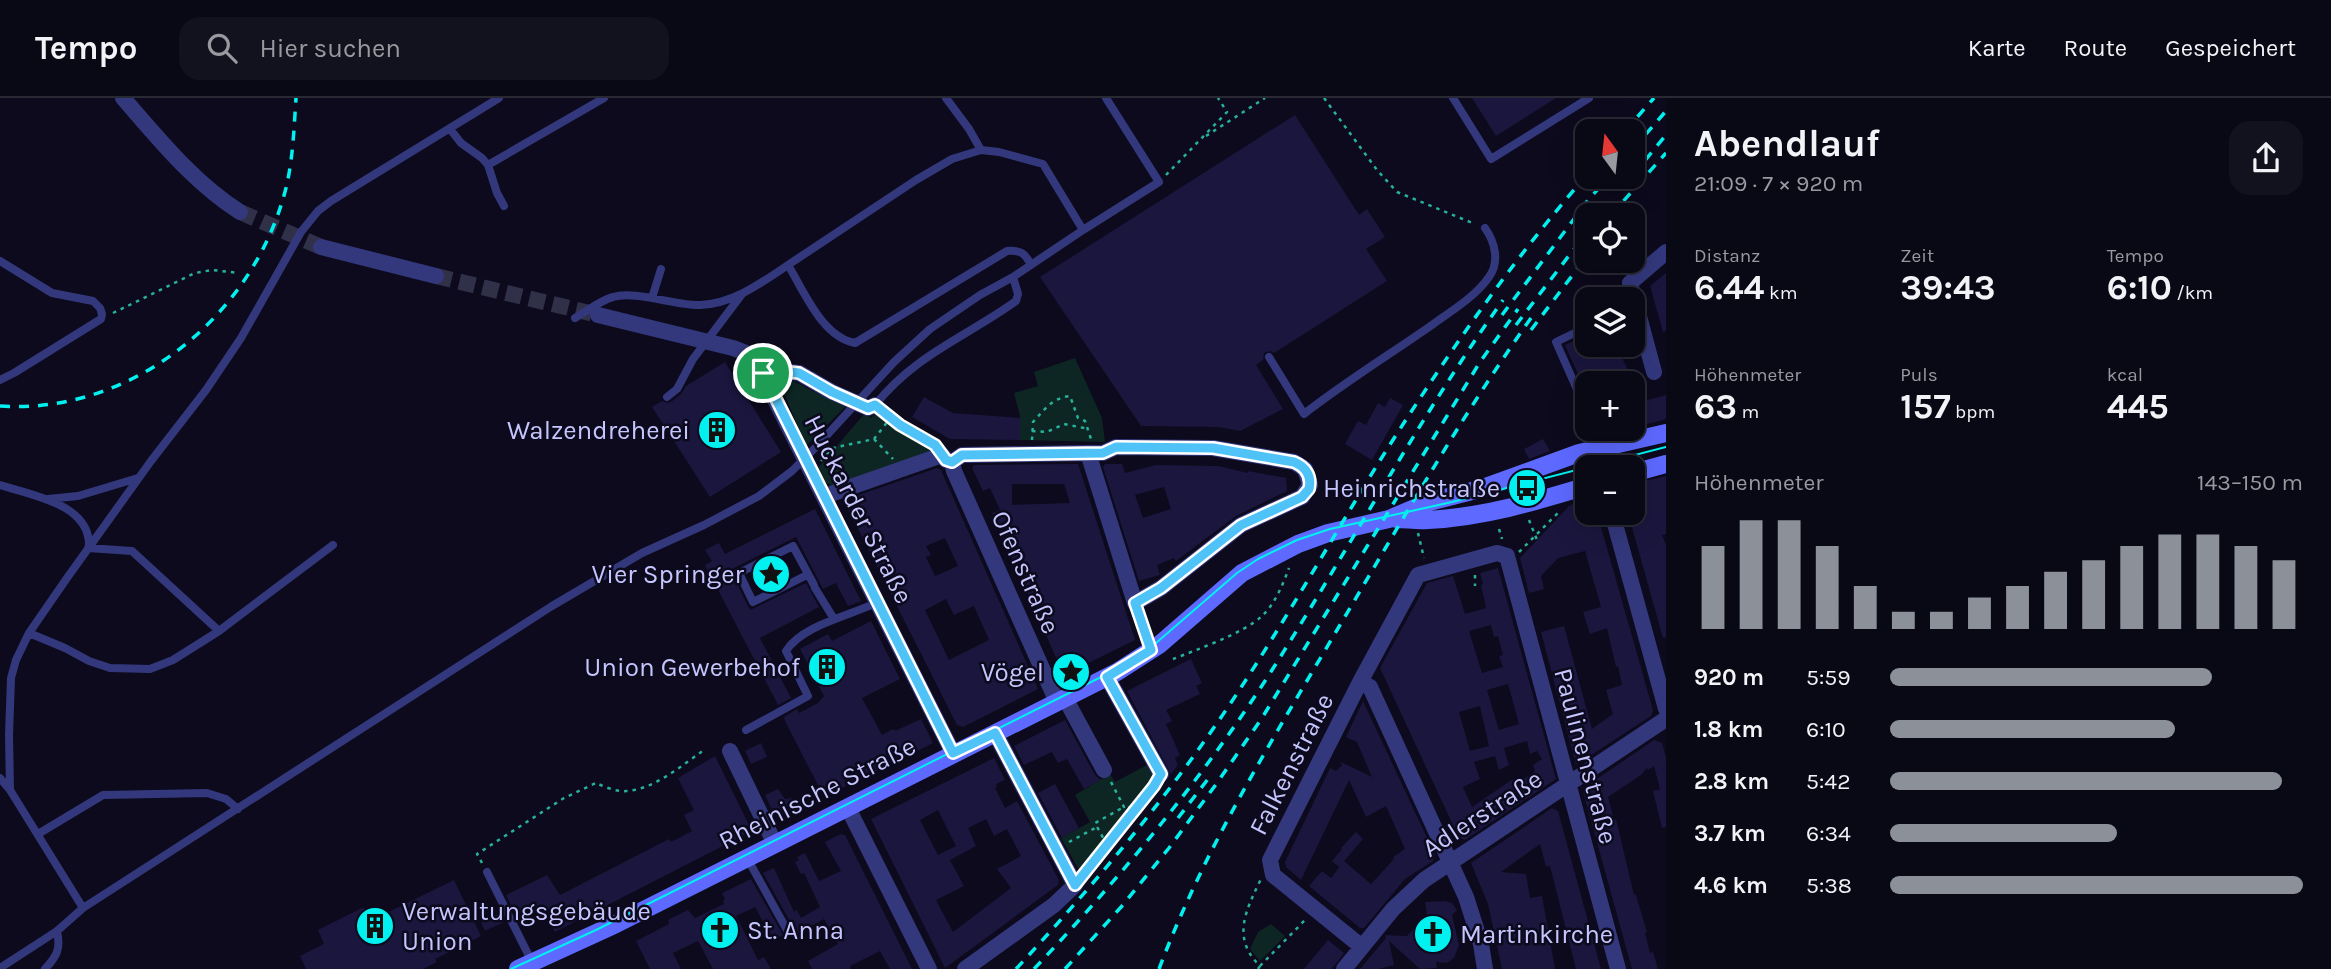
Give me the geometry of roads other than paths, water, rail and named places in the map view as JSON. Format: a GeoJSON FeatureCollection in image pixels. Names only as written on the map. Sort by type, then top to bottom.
{"type":"FeatureCollection","features":[{"type":"Feature","properties":{"kind":"main road","name":"Rheinische Straße"},"geometry":{"type":"LineString","coordinates":[[525,966],[616,924],[1107,677],[1151,650],[1242,573],[1298,544],[1328,533],[1389,519],[1439,499],[1595,449],[1666,433]]}},
{"type":"Feature","properties":{"kind":"main road"},"geometry":{"type":"LineString","coordinates":[[1645,470],[1666,464]]}},
{"type":"Feature","properties":{"kind":"main road","name":"Rheinische Straße"},"geometry":{"type":"LineString","coordinates":[[1389,519],[1422,527],[1495,512],[1575,489]]}},
{"type":"Feature","properties":{"kind":"street"},"geometry":{"type":"LineString","coordinates":[[123,98],[190,172],[217,197],[240,212]]}},
{"type":"Feature","properties":{"kind":"street"},"geometry":{"type":"LineString","coordinates":[[321,247],[436,276]]}},
{"type":"Feature","properties":{"kind":"street"},"geometry":{"type":"LineString","coordinates":[[1654,372],[1630,283],[1666,252]]}},
{"type":"Feature","properties":{"kind":"street","name":"Huckarder Straße"},"geometry":{"type":"LineString","coordinates":[[598,315],[733,348],[755,360],[953,753]]}},
{"type":"Feature","properties":{"kind":"street"},"geometry":{"type":"LineString","coordinates":[[763,373],[799,373],[868,408],[872,398]]}},
{"type":"Feature","properties":{"kind":"street"},"geometry":{"type":"LineString","coordinates":[[825,496],[897,470],[962,455],[1089,445],[1103,453],[1116,447],[1213,448],[1294,462],[1305,469],[1310,478],[1309,489],[1306,494],[1241,525],[1161,588],[1135,603],[1089,445]]}},
{"type":"Feature","properties":{"kind":"street"},"geometry":{"type":"LineString","coordinates":[[1595,449],[1597,455]]}},
{"type":"Feature","properties":{"kind":"street","name":"Ofenstraße"},"geometry":{"type":"LineString","coordinates":[[947,458],[1061,700],[1104,770]]}},
{"type":"Feature","properties":{"kind":"street"},"geometry":{"type":"LineString","coordinates":[[1615,525],[1666,709]]}},
{"type":"Feature","properties":{"kind":"street","name":"Falkenstraße"},"geometry":{"type":"LineString","coordinates":[[1362,947],[1273,875],[1270,860],[1360,682],[1423,573],[1497,553],[1507,556]]}},
{"type":"Feature","properties":{"kind":"street","name":"Paulinenstraße"},"geometry":{"type":"LineString","coordinates":[[1507,556],[1618,969]]}},
{"type":"Feature","properties":{"kind":"street"},"geometry":{"type":"LineString","coordinates":[[1107,677],[1161,774]]}},
{"type":"Feature","properties":{"kind":"street"},"geometry":{"type":"LineString","coordinates":[[1360,682],[1370,687],[1451,861],[1472,914],[1485,969]]}},
{"type":"Feature","properties":{"kind":"street","name":"Adlerstraße"},"geometry":{"type":"LineString","coordinates":[[1344,969],[1408,894],[1451,861],[1666,719]]}},
{"type":"Feature","properties":{"kind":"street"},"geometry":{"type":"LineString","coordinates":[[965,969],[1054,905],[1075,885],[995,733]]}},
{"type":"Feature","properties":{"kind":"street"},"geometry":{"type":"LineString","coordinates":[[730,751],[775,844]]}},
{"type":"Feature","properties":{"kind":"street"},"geometry":{"type":"LineString","coordinates":[[848,808],[929,969]]}},
{"type":"Feature","properties":{"kind":"lane"},"geometry":{"type":"LineString","coordinates":[[10,790],[12,678],[16,660],[29,633],[139,478],[206,390],[241,338],[309,221],[331,201],[499,98]]}},
{"type":"Feature","properties":{"kind":"lane"},"geometry":{"type":"LineString","coordinates":[[488,165],[604,98]]}},
{"type":"Feature","properties":{"kind":"lane"},"geometry":{"type":"LineString","coordinates":[[946,98],[981,150]]}},
{"type":"Feature","properties":{"kind":"lane"},"geometry":{"type":"LineString","coordinates":[[872,398],[894,362],[930,328],[1159,182],[1106,98]]}},
{"type":"Feature","properties":{"kind":"lane"},"geometry":{"type":"LineString","coordinates":[[1453,98],[1491,159],[1589,98]]}},
{"type":"Feature","properties":{"kind":"lane"},"geometry":{"type":"LineString","coordinates":[[450,129],[461,143],[488,165],[504,206]]}},
{"type":"Feature","properties":{"kind":"lane"},"geometry":{"type":"LineString","coordinates":[[575,318],[614,296],[702,305],[742,294],[916,180],[952,159],[981,150],[1043,164],[1083,230]]}},
{"type":"Feature","properties":{"kind":"lane"},"geometry":{"type":"LineString","coordinates":[[1269,356],[1304,414],[1337,388],[1464,303],[1490,277],[1495,263],[1494,240],[1485,228]]}},
{"type":"Feature","properties":{"kind":"lane"},"geometry":{"type":"LineString","coordinates":[[788,265],[824,323],[845,341],[855,343],[1007,251],[1018,250],[1031,265]]}},
{"type":"Feature","properties":{"kind":"lane"},"geometry":{"type":"LineString","coordinates":[[0,261],[52,293],[93,301],[100,308],[101,319],[0,380]]}},
{"type":"Feature","properties":{"kind":"lane"},"geometry":{"type":"LineString","coordinates":[[652,298],[661,269]]}},
{"type":"Feature","properties":{"kind":"lane"},"geometry":{"type":"LineString","coordinates":[[0,968],[57,931],[83,908],[552,606],[642,553],[759,496],[792,471],[872,398],[886,391],[917,363],[1016,300],[1018,294],[1013,277]]}},
{"type":"Feature","properties":{"kind":"lane"},"geometry":{"type":"LineString","coordinates":[[667,397],[677,388],[693,359],[742,294]]}},
{"type":"Feature","properties":{"kind":"lane"},"geometry":{"type":"LineString","coordinates":[[1575,333],[1556,342],[1575,385]]}},
{"type":"Feature","properties":{"kind":"lane"},"geometry":{"type":"LineString","coordinates":[[1593,441],[1595,449]]}},
{"type":"Feature","properties":{"kind":"lane"},"geometry":{"type":"LineString","coordinates":[[45,499],[78,496],[139,478]]}},
{"type":"Feature","properties":{"kind":"lane"},"geometry":{"type":"LineString","coordinates":[[0,485],[45,499],[71,512],[83,523],[89,537],[89,547]]}},
{"type":"Feature","properties":{"kind":"lane"},"geometry":{"type":"LineString","coordinates":[[29,633],[110,668],[150,669],[173,660],[219,631],[333,545]]}},
{"type":"Feature","properties":{"kind":"lane"},"geometry":{"type":"LineString","coordinates":[[807,575],[753,601],[739,573],[793,546],[834,619]]}},
{"type":"Feature","properties":{"kind":"lane"},"geometry":{"type":"LineString","coordinates":[[89,547],[132,551],[219,631]]}},
{"type":"Feature","properties":{"kind":"lane"},"geometry":{"type":"LineString","coordinates":[[746,730],[808,696],[786,651],[791,642],[834,619],[878,602]]}},
{"type":"Feature","properties":{"kind":"lane"},"geometry":{"type":"LineString","coordinates":[[0,778],[83,908]]}},
{"type":"Feature","properties":{"kind":"lane"},"geometry":{"type":"LineString","coordinates":[[38,834],[103,795],[207,793],[226,799],[238,809]]}},
{"type":"Feature","properties":{"kind":"lane"},"geometry":{"type":"LineString","coordinates":[[747,858],[788,930]]}},
{"type":"Feature","properties":{"kind":"lane"},"geometry":{"type":"LineString","coordinates":[[486,872],[525,966]]}},
{"type":"Feature","properties":{"kind":"lane"},"geometry":{"type":"LineString","coordinates":[[46,969],[57,956],[60,945],[57,931]]}},
{"type":"Feature","properties":{"kind":"tunnel"},"geometry":{"type":"LineString","coordinates":[[240,212],[321,247]]}},
{"type":"Feature","properties":{"kind":"tunnel"},"geometry":{"type":"LineString","coordinates":[[436,276],[598,315]]}},
{"type":"Feature","properties":{"kind":"tram line"},"geometry":{"type":"LineString","coordinates":[[511,969],[596,930],[1121,667],[1156,643],[1237,573],[1258,559],[1297,540],[1330,529],[1452,502],[1666,447]]}},
{"type":"Feature","properties":{"kind":"railway"},"geometry":{"type":"LineString","coordinates":[[0,406],[49,404],[96,394],[141,374],[181,348],[217,315],[247,277],[270,234],[286,188],[296,98]]}},
{"type":"Feature","properties":{"kind":"railway"},"geometry":{"type":"LineString","coordinates":[[1636,119],[1654,98]]}},
{"type":"Feature","properties":{"kind":"railway"},"geometry":{"type":"LineString","coordinates":[[1645,135],[1666,111]]}},
{"type":"Feature","properties":{"kind":"railway"},"geometry":{"type":"LineString","coordinates":[[1645,160],[1666,135]]}},
{"type":"Feature","properties":{"kind":"railway"},"geometry":{"type":"LineString","coordinates":[[1622,203],[1666,153]]}},
{"type":"Feature","properties":{"kind":"railway"},"geometry":{"type":"LineString","coordinates":[[1016,969],[1126,844],[1202,744],[1266,649],[1427,388],[1504,278],[1575,189]]}},
{"type":"Feature","properties":{"kind":"railway"},"geometry":{"type":"LineString","coordinates":[[1502,315],[1598,189]]}},
{"type":"Feature","properties":{"kind":"railway"},"geometry":{"type":"LineString","coordinates":[[1516,325],[1575,248]]}},
{"type":"Feature","properties":{"kind":"railway"},"geometry":{"type":"LineString","coordinates":[[1531,330],[1575,272]]}},
{"type":"Feature","properties":{"kind":"railway"},"geometry":{"type":"LineString","coordinates":[[1034,969],[1156,830],[1239,719],[1295,633],[1440,393],[1503,300]]}},
{"type":"Feature","properties":{"kind":"railway"},"geometry":{"type":"LineString","coordinates":[[1065,969],[1122,906],[1169,848],[1262,718],[1480,362],[1518,309]]}},
{"type":"Feature","properties":{"kind":"railway"},"geometry":{"type":"LineString","coordinates":[[1159,969],[1197,880],[1266,751],[1432,470],[1531,318]]}},
{"type":"Feature","properties":{"kind":"railway"},"geometry":{"type":"LineString","coordinates":[[1178,818],[1208,779]]}},
{"type":"Feature","properties":{"kind":"place","name":"Walzendreherei"},"geometry":{"type":"Point","coordinates":[717,430]}},
{"type":"Feature","properties":{"kind":"place","name":"Heinrichstraße"},"geometry":{"type":"Point","coordinates":[1527,488]}},
{"type":"Feature","properties":{"kind":"place","name":"Vier Springer"},"geometry":{"type":"Point","coordinates":[771,574]}},
{"type":"Feature","properties":{"kind":"place","name":"Union Gewerbehof"},"geometry":{"type":"Point","coordinates":[827,667]}},
{"type":"Feature","properties":{"kind":"place","name":"Vögel"},"geometry":{"type":"Point","coordinates":[1071,672]}},
{"type":"Feature","properties":{"kind":"place","name":"Verwaltungsgebäude Union"},"geometry":{"type":"Point","coordinates":[375,926]}},
{"type":"Feature","properties":{"kind":"place","name":"St. Anna"},"geometry":{"type":"Point","coordinates":[720,930]}},
{"type":"Feature","properties":{"kind":"place","name":"Martinkirche"},"geometry":{"type":"Point","coordinates":[1433,934]}}]}
